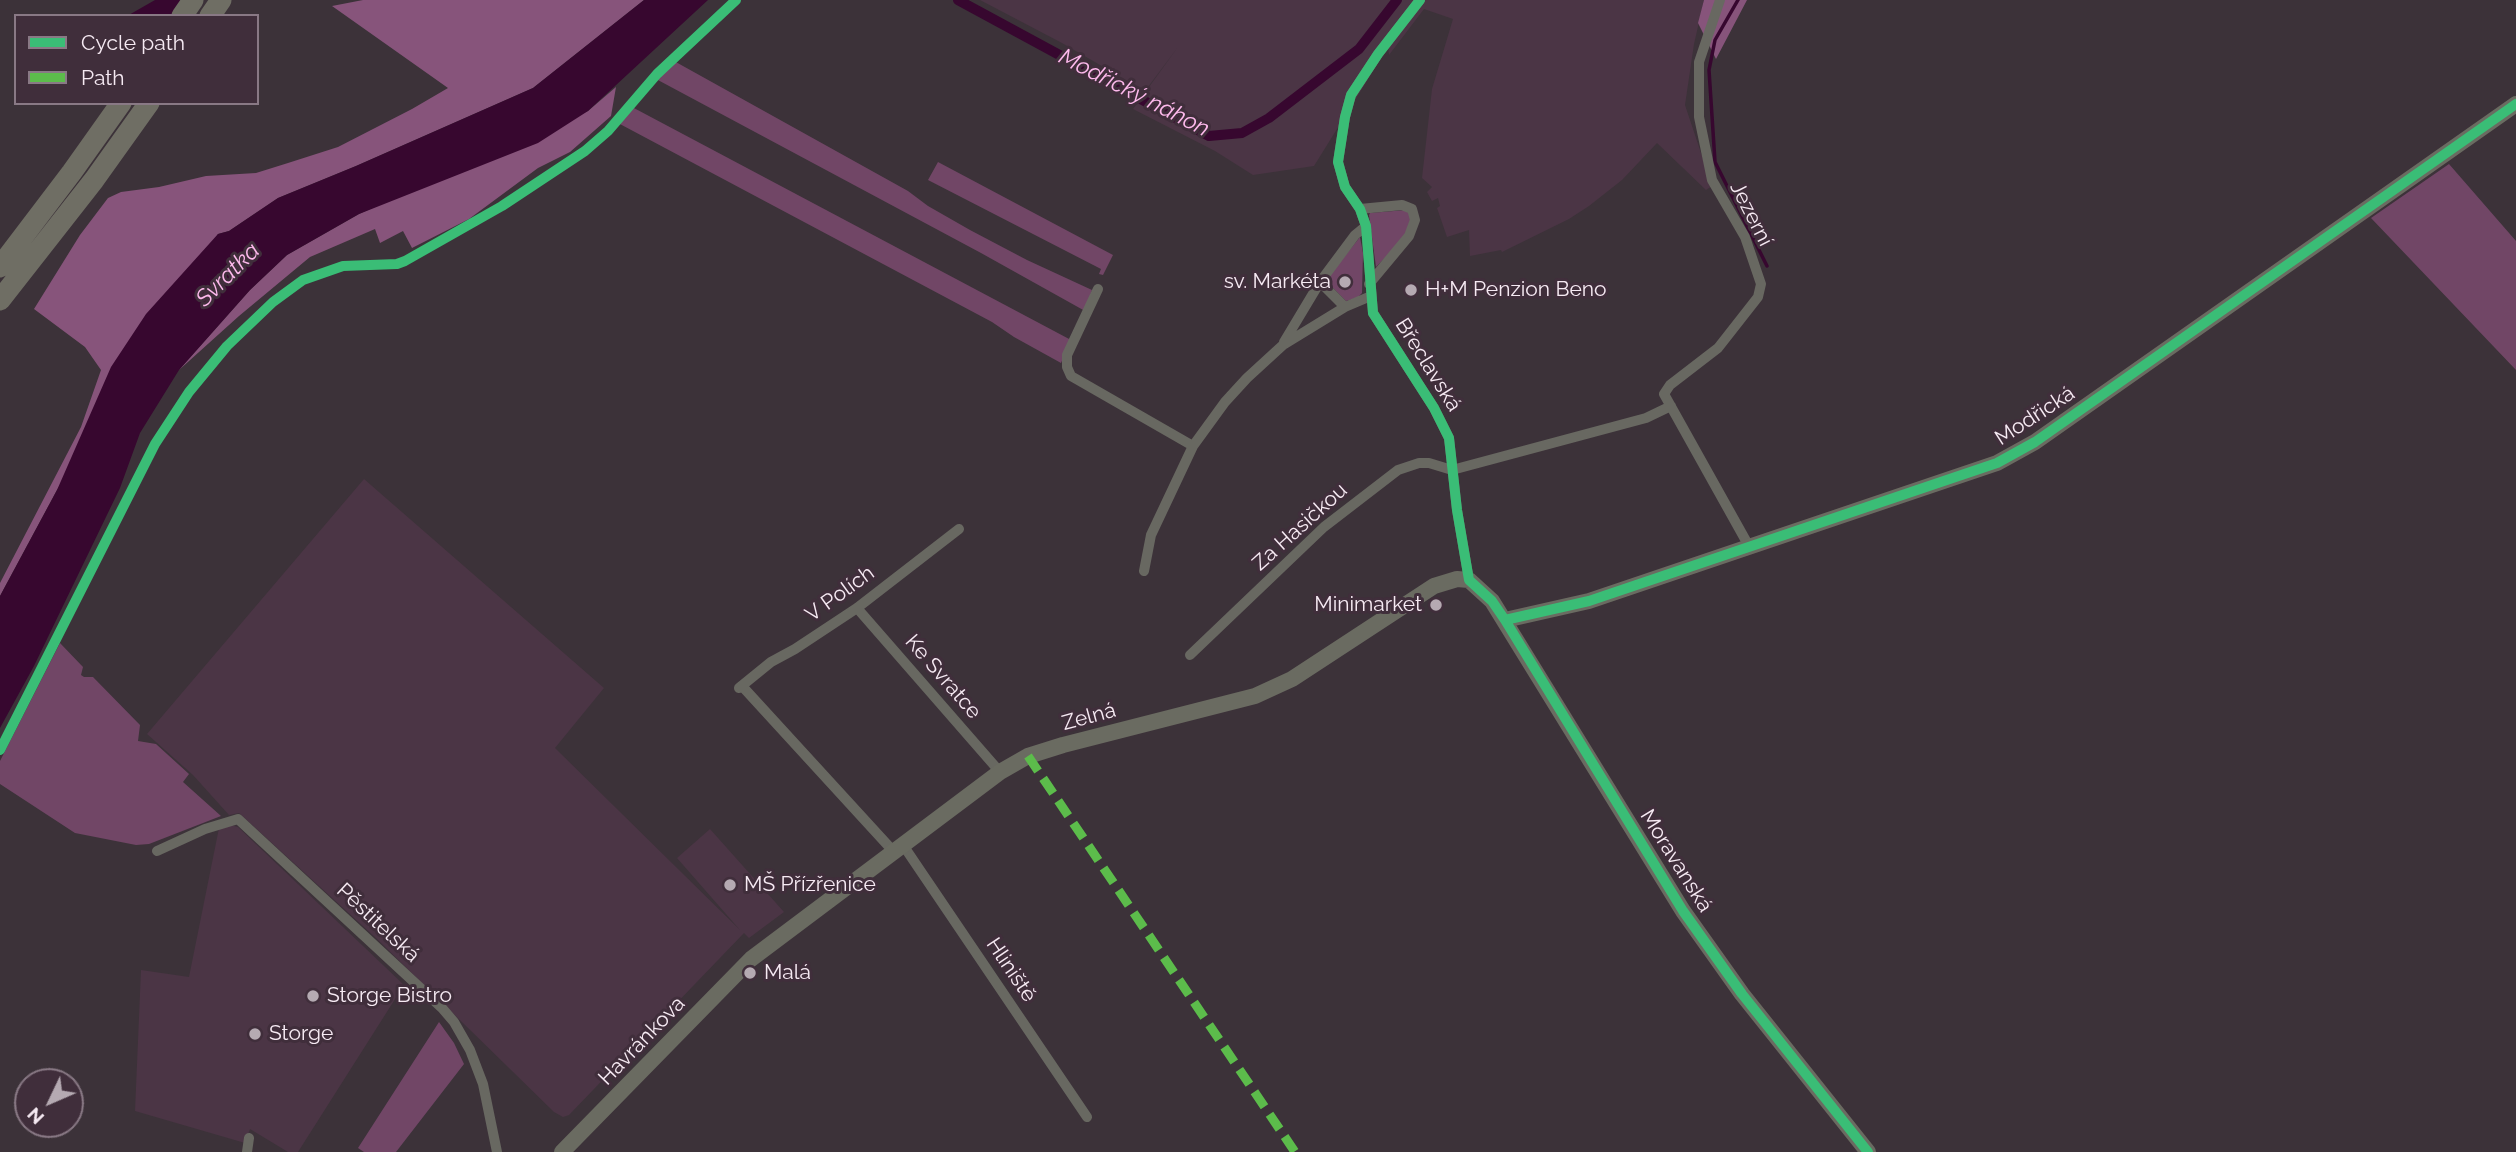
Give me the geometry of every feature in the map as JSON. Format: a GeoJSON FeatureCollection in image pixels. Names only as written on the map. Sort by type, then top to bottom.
{"type":"FeatureCollection","features":[{"type":"Feature","properties":{"kind":"highway"},"geometry":{"type":"LineString","coordinates":[[0,267],[120,105]]}},
{"type":"Feature","properties":{"kind":"highway"},"geometry":{"type":"LineString","coordinates":[[0,300],[94,180],[148,105]]}},
{"type":"Feature","properties":{"kind":"highway"},"geometry":{"type":"LineString","coordinates":[[0,249],[72,172]]}},
{"type":"Feature","properties":{"kind":"street","name":"Břeclavská"},"geometry":{"type":"LineString","coordinates":[[1420,0],[1351,95],[1338,162],[1345,187],[1360,209],[1366,226],[1373,313],[1447,433],[1469,580]]}},
{"type":"Feature","properties":{"kind":"street","name":"Jezerní"},"geometry":{"type":"LineString","coordinates":[[1671,406],[1664,394],[1670,385],[1718,348],[1758,297],[1761,284],[1745,237],[1712,180],[1699,117],[1699,62],[1720,0]]}},
{"type":"Feature","properties":{"kind":"street","name":"Modřická"},"geometry":{"type":"LineString","coordinates":[[1505,620],[1589,601],[1997,463],[2025,447],[2516,104]]}},
{"type":"Feature","properties":{"kind":"street"},"geometry":{"type":"LineString","coordinates":[[1360,209],[1402,205],[1412,209],[1415,220],[1409,236],[1369,284]]}},
{"type":"Feature","properties":{"kind":"street"},"geometry":{"type":"LineString","coordinates":[[1283,345],[1320,282],[1354,235],[1366,226]]}},
{"type":"Feature","properties":{"kind":"street"},"geometry":{"type":"LineString","coordinates":[[1320,282],[1345,307]]}},
{"type":"Feature","properties":{"kind":"street"},"geometry":{"type":"LineString","coordinates":[[1098,289],[1067,355],[1067,367],[1071,376],[1193,446]]}},
{"type":"Feature","properties":{"kind":"street"},"geometry":{"type":"LineString","coordinates":[[1144,571],[1151,535],[1193,446],[1247,378],[1283,345],[1345,307],[1371,296]]}},
{"type":"Feature","properties":{"kind":"street"},"geometry":{"type":"LineString","coordinates":[[1452,470],[1646,418],[1671,406],[1751,548]]}},
{"type":"Feature","properties":{"kind":"street","name":"Za Hasičkou"},"geometry":{"type":"LineString","coordinates":[[1190,655],[1324,527],[1398,470],[1419,463],[1452,470]]}},
{"type":"Feature","properties":{"kind":"street","name":"V Polích"},"geometry":{"type":"LineString","coordinates":[[898,848],[740,687],[771,662],[857,608],[958,529]]}},
{"type":"Feature","properties":{"kind":"street","name":"Zelná"},"geometry":{"type":"LineString","coordinates":[[751,959],[1000,772],[1028,757],[1063,745],[1255,696],[1292,679],[1434,586],[1449,580],[1469,580]]}},
{"type":"Feature","properties":{"kind":"street","name":"Moravanská"},"geometry":{"type":"LineString","coordinates":[[1469,580],[1492,601],[1505,620],[1683,911],[1742,994],[1868,1152]]}},
{"type":"Feature","properties":{"kind":"street","name":"Ke Svratce"},"geometry":{"type":"LineString","coordinates":[[857,608],[1000,772]]}},
{"type":"Feature","properties":{"kind":"street","name":"Pěstitelská"},"geometry":{"type":"LineString","coordinates":[[157,851],[205,829],[238,819],[454,1022],[470,1050],[483,1084],[497,1152]]}},
{"type":"Feature","properties":{"kind":"street","name":"Hliniště"},"geometry":{"type":"LineString","coordinates":[[898,848],[1087,1117]]}},
{"type":"Feature","properties":{"kind":"street","name":"Havránkova"},"geometry":{"type":"LineString","coordinates":[[562,1152],[751,959]]}},
{"type":"Feature","properties":{"kind":"street"},"geometry":{"type":"LineString","coordinates":[[247,1152],[249,1138]]}},
{"type":"Feature","properties":{"kind":"shaded area"},"geometry":{"type":"Polygon","coordinates":[[[363,0],[644,0],[533,88],[278,198],[229,231],[218,234],[57,490],[0,596],[0,583],[81,427],[101,370],[85,347],[34,309],[80,235],[108,198],[121,192],[159,187],[206,176],[256,173],[338,147],[448,88],[332,6],[363,0]]]}},
{"type":"Feature","properties":{"kind":"shaded area"},"geometry":{"type":"Polygon","coordinates":[[[980,0],[1704,0],[1685,105],[1712,186],[1706,190],[1657,143],[1622,180],[1569,219],[1502,252],[1501,250],[1470,256],[1469,230],[1447,237],[1437,208],[1440,206],[1438,198],[1432,201],[1427,192],[1432,187],[1422,178],[1432,89],[1453,19],[1424,9],[1389,55],[1388,47],[1314,166],[1253,175],[1215,151],[1133,109],[1178,47],[1145,91],[980,0]]]}},
{"type":"Feature","properties":{"kind":"shaded area"},"geometry":{"type":"Polygon","coordinates":[[[1704,0],[1747,0],[1716,59],[1698,23],[1704,0]]]}},
{"type":"Feature","properties":{"kind":"shaded area"},"geometry":{"type":"Polygon","coordinates":[[[674,61],[908,191],[970,230],[1092,290],[1085,311],[656,79],[674,61]]]}},
{"type":"Feature","properties":{"kind":"shaded area"},"geometry":{"type":"Polygon","coordinates":[[[616,87],[611,116],[570,152],[538,168],[469,219],[412,248],[403,231],[380,243],[375,229],[310,257],[179,370],[250,290],[287,255],[359,214],[588,111],[616,87]]]}},
{"type":"Feature","properties":{"kind":"shaded area"},"geometry":{"type":"Polygon","coordinates":[[[632,107],[1071,340],[1061,363],[992,322],[618,123],[632,107]]]}},
{"type":"Feature","properties":{"kind":"shaded area"},"geometry":{"type":"Polygon","coordinates":[[[938,162],[1113,255],[1103,275],[1099,274],[1101,269],[928,180],[938,162]]]}},
{"type":"Feature","properties":{"kind":"shaded area"},"geometry":{"type":"Polygon","coordinates":[[[2449,164],[2516,241],[2516,370],[2371,218],[2449,164]]]}},
{"type":"Feature","properties":{"kind":"shaded area"},"geometry":{"type":"Polygon","coordinates":[[[1406,210],[1412,216],[1405,237],[1376,267],[1370,213],[1406,210]]]}},
{"type":"Feature","properties":{"kind":"shaded area"},"geometry":{"type":"Polygon","coordinates":[[[1360,237],[1363,253],[1362,293],[1357,298],[1346,301],[1328,283],[1328,277],[1360,237]]]}},
{"type":"Feature","properties":{"kind":"shaded area"},"geometry":{"type":"Polygon","coordinates":[[[364,479],[604,688],[555,748],[740,930],[677,858],[710,829],[784,912],[749,938],[744,933],[569,1115],[563,1117],[554,1112],[376,938],[239,813],[229,815],[193,775],[147,734],[364,479]]]}},
{"type":"Feature","properties":{"kind":"shaded area"},"geometry":{"type":"Polygon","coordinates":[[[60,643],[83,667],[81,675],[93,677],[140,725],[138,741],[156,744],[189,774],[183,782],[221,816],[149,844],[136,845],[75,833],[0,784],[0,761],[60,643]]]}},
{"type":"Feature","properties":{"kind":"shaded area","name":"Storge"},"geometry":{"type":"Polygon","coordinates":[[[230,825],[238,827],[404,985],[298,1152],[288,1152],[250,1129],[245,1143],[135,1111],[141,970],[189,977],[219,828],[230,825]]]}},
{"type":"Feature","properties":{"kind":"shaded area"},"geometry":{"type":"Polygon","coordinates":[[[439,1022],[454,1043],[464,1064],[396,1152],[364,1152],[358,1148],[439,1022]]]}},
{"type":"Feature","properties":{"kind":"water"},"geometry":{"type":"Polygon","coordinates":[[[155,0],[201,0],[172,14],[130,14],[155,0]]]}},
{"type":"Feature","properties":{"kind":"water","name":"Svratka"},"geometry":{"type":"Polygon","coordinates":[[[644,0],[708,0],[588,111],[538,143],[359,214],[287,255],[250,290],[179,370],[140,433],[120,488],[34,666],[0,728],[0,596],[57,490],[111,367],[146,314],[218,234],[229,231],[278,198],[533,88],[644,0]]]}},
{"type":"Feature","properties":{"kind":"waterway","name":"Modřický náhon"},"geometry":{"type":"LineString","coordinates":[[958,0],[1209,136],[1242,133],[1269,118],[1359,49],[1397,0]]}},
{"type":"Feature","properties":{"kind":"waterway"},"geometry":{"type":"LineString","coordinates":[[1738,0],[1715,40],[1709,70],[1715,162],[1767,266]]}},
{"type":"Feature","properties":{"kind":"marked path"},"geometry":{"type":"LineString","coordinates":[[1028,756],[1295,1152]]}},
{"type":"Feature","properties":{"kind":"cycle path"},"geometry":{"type":"LineString","coordinates":[[0,750],[155,444],[189,392],[227,346],[273,302],[303,280],[343,266],[397,264],[405,261],[502,206],[585,151],[608,131],[657,74],[736,0]]}},
{"type":"Feature","properties":{"kind":"cycle path"},"geometry":{"type":"LineString","coordinates":[[1420,0],[1378,54],[1351,95],[1338,162],[1345,187],[1360,209],[1366,226],[1373,313],[1434,408],[1449,438],[1457,510],[1469,580],[1492,601],[1505,620],[1683,911],[1742,994],[1868,1152]]}},
{"type":"Feature","properties":{"kind":"cycle path"},"geometry":{"type":"LineString","coordinates":[[1505,620],[1589,601],[1997,463],[2035,442],[2516,104]]}},
{"type":"Feature","properties":{"kind":"place","name":"sv. Markéta"},"geometry":{"type":"Point","coordinates":[1345,282]}},
{"type":"Feature","properties":{"kind":"place","name":"H+M Penzion Beno"},"geometry":{"type":"Point","coordinates":[1411,290]}},
{"type":"Feature","properties":{"kind":"place","name":"Minimarket"},"geometry":{"type":"Point","coordinates":[1436,605]}},
{"type":"Feature","properties":{"kind":"place","name":"MŠ Přízřenice"},"geometry":{"type":"Point","coordinates":[730,885]}},
{"type":"Feature","properties":{"kind":"place","name":"Malá"},"geometry":{"type":"Point","coordinates":[750,973]}},
{"type":"Feature","properties":{"kind":"place","name":"Storge Bistro"},"geometry":{"type":"Point","coordinates":[313,996]}},
{"type":"Feature","properties":{"kind":"place","name":"Storge"},"geometry":{"type":"Point","coordinates":[255,1034]}}]}
